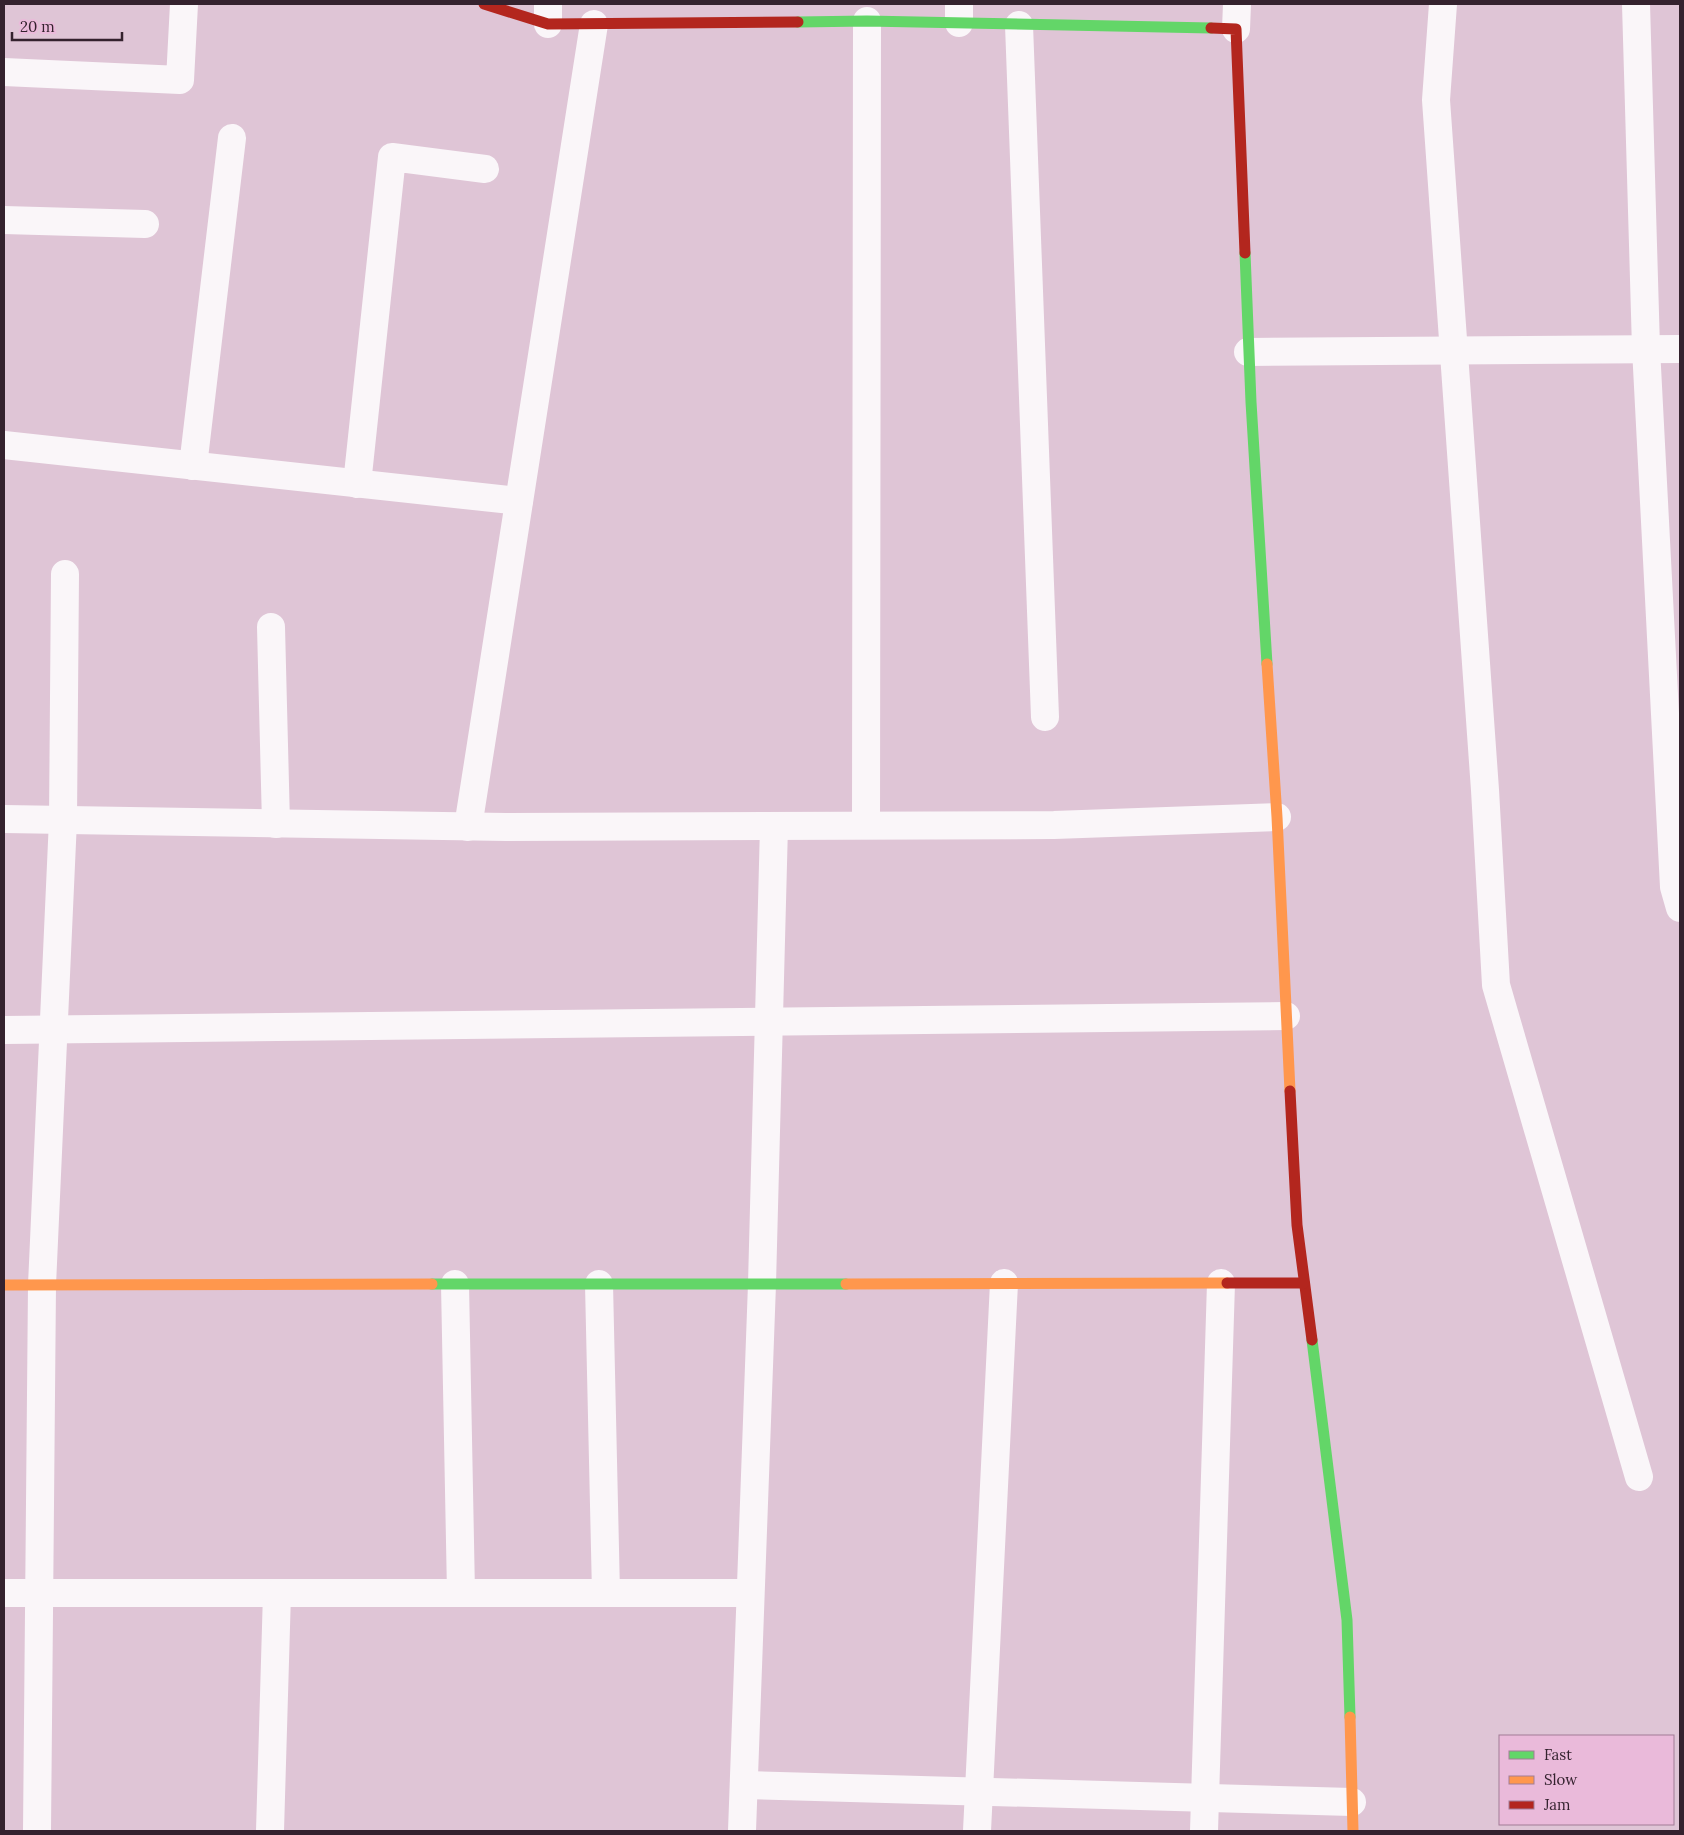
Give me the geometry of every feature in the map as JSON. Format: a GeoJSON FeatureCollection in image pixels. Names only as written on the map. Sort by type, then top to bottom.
{"type":"FeatureCollection","features":[{"type":"Feature","properties":{"kind":"street"},"geometry":{"type":"LineString","coordinates":[[4,72],[180,80],[184,4]]}},
{"type":"Feature","properties":{"kind":"street"},"geometry":{"type":"LineString","coordinates":[[484,4],[548,14],[594,24],[867,21],[959,14],[1018,25],[1236,16],[1248,352],[1277,818],[1297,1225],[1347,1620],[1352,1831]]}},
{"type":"Feature","properties":{"kind":"street"},"geometry":{"type":"LineString","coordinates":[[1443,4],[1436,100],[1484,780],[1496,985],[1639,1477]]}},
{"type":"Feature","properties":{"kind":"street"},"geometry":{"type":"LineString","coordinates":[[1636,4],[1646,348],[1674,887],[1680,908]]}},
{"type":"Feature","properties":{"kind":"street"},"geometry":{"type":"LineString","coordinates":[[866,825],[867,21]]}},
{"type":"Feature","properties":{"kind":"street"},"geometry":{"type":"LineString","coordinates":[[468,827],[594,24]]}},
{"type":"Feature","properties":{"kind":"street"},"geometry":{"type":"LineString","coordinates":[[1018,25],[1045,717]]}},
{"type":"Feature","properties":{"kind":"street"},"geometry":{"type":"LineString","coordinates":[[193,466],[232,138]]}},
{"type":"Feature","properties":{"kind":"street"},"geometry":{"type":"LineString","coordinates":[[357,484],[392,157],[485,169]]}},
{"type":"Feature","properties":{"kind":"street"},"geometry":{"type":"LineString","coordinates":[[4,220],[145,224]]}},
{"type":"Feature","properties":{"kind":"street"},"geometry":{"type":"LineString","coordinates":[[1248,352],[1680,349]]}},
{"type":"Feature","properties":{"kind":"street"},"geometry":{"type":"LineString","coordinates":[[4,445],[519,501]]}},
{"type":"Feature","properties":{"kind":"street"},"geometry":{"type":"LineString","coordinates":[[37,1831],[42,1285],[63,820],[66,574]]}},
{"type":"Feature","properties":{"kind":"street"},"geometry":{"type":"LineString","coordinates":[[272,627],[276,824]]}},
{"type":"Feature","properties":{"kind":"street"},"geometry":{"type":"LineString","coordinates":[[4,819],[468,827],[1054,825],[1277,818]]}},
{"type":"Feature","properties":{"kind":"street"},"geometry":{"type":"LineString","coordinates":[[742,1831],[762,1284],[774,826]]}},
{"type":"Feature","properties":{"kind":"street"},"geometry":{"type":"LineString","coordinates":[[4,1030],[1286,1016]]}},
{"type":"Feature","properties":{"kind":"street"},"geometry":{"type":"LineString","coordinates":[[4,1285],[1304,1282]]}},
{"type":"Feature","properties":{"kind":"street"},"geometry":{"type":"LineString","coordinates":[[977,1831],[1004,1283]]}},
{"type":"Feature","properties":{"kind":"street"},"geometry":{"type":"LineString","coordinates":[[1204,1831],[1221,1283]]}},
{"type":"Feature","properties":{"kind":"street"},"geometry":{"type":"LineString","coordinates":[[455,1284],[461,1593]]}},
{"type":"Feature","properties":{"kind":"street"},"geometry":{"type":"LineString","coordinates":[[599,1284],[606,1593]]}},
{"type":"Feature","properties":{"kind":"street"},"geometry":{"type":"LineString","coordinates":[[4,1593],[750,1593]]}},
{"type":"Feature","properties":{"kind":"street"},"geometry":{"type":"LineString","coordinates":[[270,1831],[276,1593]]}},
{"type":"Feature","properties":{"kind":"street"},"geometry":{"type":"LineString","coordinates":[[744,1784],[1352,1802]]}},
{"type":"Feature","properties":{"kind":"traffic: fast"},"geometry":{"type":"LineString","coordinates":[[798,22],[867,21],[1211,28]]}},
{"type":"Feature","properties":{"kind":"traffic: fast"},"geometry":{"type":"LineString","coordinates":[[1245,253],[1251,402],[1267,664]]}},
{"type":"Feature","properties":{"kind":"traffic: fast"},"geometry":{"type":"LineString","coordinates":[[432,1284],[846,1284]]}},
{"type":"Feature","properties":{"kind":"traffic: fast"},"geometry":{"type":"LineString","coordinates":[[1312,1340],[1347,1620],[1350,1717]]}},
{"type":"Feature","properties":{"kind":"traffic: slow"},"geometry":{"type":"LineString","coordinates":[[1267,664],[1277,817],[1290,1091]]}},
{"type":"Feature","properties":{"kind":"traffic: slow"},"geometry":{"type":"LineString","coordinates":[[846,1284],[1227,1283]]}},
{"type":"Feature","properties":{"kind":"traffic: slow"},"geometry":{"type":"LineString","coordinates":[[4,1285],[432,1284]]}},
{"type":"Feature","properties":{"kind":"traffic: slow"},"geometry":{"type":"LineString","coordinates":[[1350,1717],[1353,1831]]}},
{"type":"Feature","properties":{"kind":"traffic: jam"},"geometry":{"type":"LineString","coordinates":[[484,4],[548,24],[798,22]]}},
{"type":"Feature","properties":{"kind":"traffic: jam"},"geometry":{"type":"LineString","coordinates":[[1211,28],[1236,29],[1245,253]]}},
{"type":"Feature","properties":{"kind":"traffic: jam"},"geometry":{"type":"LineString","coordinates":[[1290,1091],[1297,1225],[1312,1340]]}},
{"type":"Feature","properties":{"kind":"traffic: jam"},"geometry":{"type":"LineString","coordinates":[[1227,1283],[1304,1283]]}}]}
